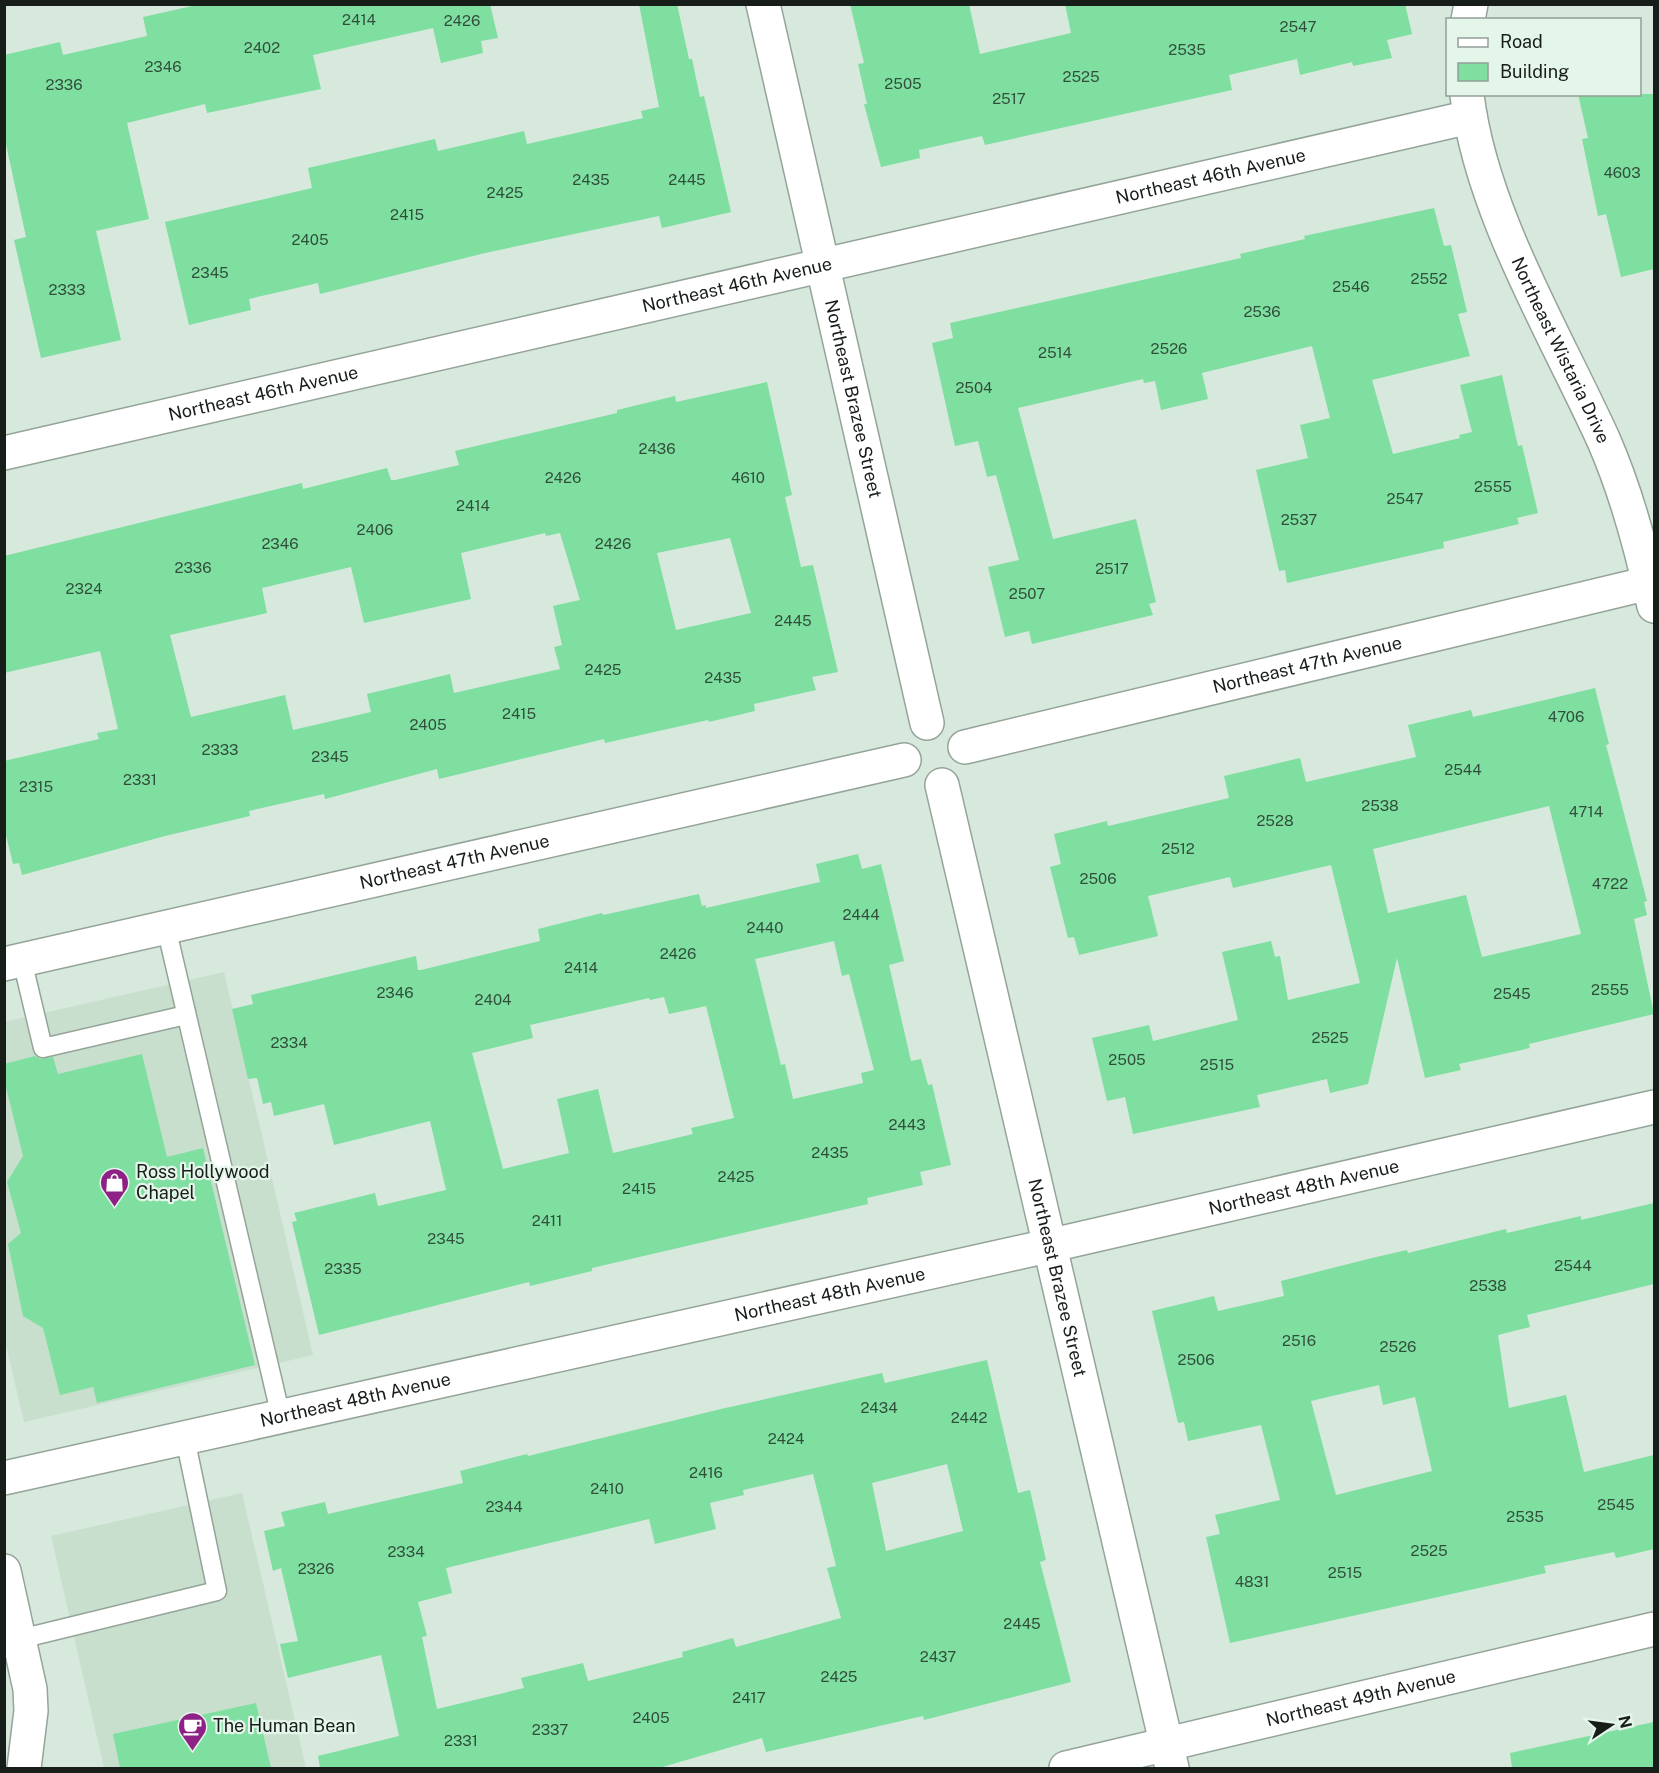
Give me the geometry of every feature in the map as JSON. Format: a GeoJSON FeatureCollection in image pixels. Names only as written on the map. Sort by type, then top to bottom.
{"type":"FeatureCollection","features":[{"type":"Feature","properties":{"kind":"street","name":"Northeast Brazee Street"},"geometry":{"type":"LineString","coordinates":[[763,4],[927,723]]}},
{"type":"Feature","properties":{"kind":"street","name":"Northeast 46th Avenue"},"geometry":{"type":"LineString","coordinates":[[4,453],[823,264],[1468,106]]}},
{"type":"Feature","properties":{"kind":"street","name":"Northeast Wistaria Drive"},"geometry":{"type":"LineString","coordinates":[[1468,106],[1485,179],[1504,227],[1605,443],[1627,498],[1653,586]]}},
{"type":"Feature","properties":{"kind":"street","name":"Northeast 47th Avenue"},"geometry":{"type":"LineString","coordinates":[[965,747],[1653,586]]}},
{"type":"Feature","properties":{"kind":"street"},"geometry":{"type":"LineString","coordinates":[[938,722],[953,728],[965,747],[963,768],[956,777],[934,786],[919,782],[910,774],[904,760],[906,740],[913,730],[927,723],[938,722]]}},
{"type":"Feature","properties":{"kind":"street","name":"Northeast 47th Avenue"},"geometry":{"type":"LineString","coordinates":[[13,962],[904,760]]}},
{"type":"Feature","properties":{"kind":"street","name":"Northeast Brazee Street"},"geometry":{"type":"LineString","coordinates":[[942,784],[1048,1246],[1169,1756]]}},
{"type":"Feature","properties":{"kind":"street","name":"Northeast 48th Avenue"},"geometry":{"type":"LineString","coordinates":[[4,1478],[1048,1246],[1654,1107]]}},
{"type":"Feature","properties":{"kind":"street"},"geometry":{"type":"LineString","coordinates":[[4,1571],[30,1689],[31,1711],[24,1768]]}},
{"type":"Feature","properties":{"kind":"street","name":"Northeast 49th Avenue"},"geometry":{"type":"LineString","coordinates":[[1066,1768],[1169,1756],[1654,1629]]}},
{"type":"Feature","properties":{"kind":"lane"},"geometry":{"type":"LineString","coordinates":[[166,927],[281,1417]]}},
{"type":"Feature","properties":{"kind":"lane"},"geometry":{"type":"LineString","coordinates":[[13,962],[43,1048],[186,1015]]}},
{"type":"Feature","properties":{"kind":"lane"},"geometry":{"type":"LineString","coordinates":[[20,1639],[217,1591],[185,1438]]}},
{"type":"Feature","properties":{"kind":"shaded area"},"geometry":{"type":"Polygon","coordinates":[[[224,972],[313,1355],[24,1422],[4,1337],[4,1022],[224,972]]]}},
{"type":"Feature","properties":{"kind":"shaded area"},"geometry":{"type":"Polygon","coordinates":[[[242,1493],[306,1768],[104,1768],[51,1536],[242,1493]]]}},
{"type":"Feature","properties":{"kind":"building"},"geometry":{"type":"Polygon","coordinates":[[[201,4],[490,4],[498,38],[481,41],[483,53],[441,63],[433,28],[313,55],[321,89],[207,113],[205,104],[127,123],[149,219],[96,231],[121,340],[41,358],[14,240],[26,237],[4,135],[4,55],[60,42],[63,55],[147,36],[143,17],[201,4]]]}},
{"type":"Feature","properties":{"kind":"building"},"geometry":{"type":"Polygon","coordinates":[[[639,4],[677,4],[700,97],[704,96],[731,212],[662,228],[659,216],[485,253],[320,294],[318,283],[249,299],[251,310],[189,325],[165,222],[312,188],[308,168],[435,139],[438,151],[524,131],[527,144],[643,118],[641,111],[659,107],[639,4]]]}},
{"type":"Feature","properties":{"kind":"building"},"geometry":{"type":"Polygon","coordinates":[[[850,4],[969,4],[980,54],[1071,33],[1065,4],[1405,4],[1412,34],[1387,40],[1392,58],[1353,66],[1352,62],[1300,75],[1297,59],[1229,75],[1232,90],[985,145],[982,136],[919,150],[920,158],[881,167],[864,104],[867,104],[858,64],[864,63],[850,4]]]}},
{"type":"Feature","properties":{"kind":"building"},"geometry":{"type":"Polygon","coordinates":[[[1654,94],[1654,269],[1621,277],[1606,214],[1598,216],[1582,139],[1588,138],[1578,96],[1654,94]]]}},
{"type":"Feature","properties":{"kind":"building"},"geometry":{"type":"Polygon","coordinates":[[[1434,208],[1444,246],[1451,245],[1467,312],[1458,314],[1470,356],[1372,380],[1393,454],[1460,438],[1459,435],[1472,432],[1460,385],[1502,375],[1518,446],[1522,445],[1538,513],[1517,518],[1519,524],[1443,542],[1444,548],[1287,583],[1285,570],[1279,571],[1256,470],[1308,458],[1300,425],[1330,418],[1312,346],[1202,373],[1208,399],[1161,410],[1155,381],[1144,383],[1143,379],[1018,408],[1053,539],[1136,519],[1156,602],[1149,604],[1153,615],[1032,644],[1029,631],[1005,637],[988,567],[1019,560],[996,475],[987,477],[978,441],[955,446],[932,343],[953,338],[950,323],[1241,258],[1240,254],[1305,239],[1304,236],[1434,208]]]}},
{"type":"Feature","properties":{"kind":"building"},"geometry":{"type":"Polygon","coordinates":[[[767,382],[792,495],[785,497],[801,567],[813,565],[838,672],[812,677],[816,690],[754,704],[755,711],[709,722],[708,720],[605,743],[604,739],[439,779],[437,769],[325,799],[324,794],[249,811],[250,816],[165,836],[22,875],[19,863],[13,864],[4,827],[4,761],[99,739],[97,733],[118,729],[100,651],[4,673],[4,556],[302,483],[303,489],[387,468],[391,480],[395,480],[459,465],[455,451],[617,413],[617,410],[675,396],[676,402],[767,382]],[[545,533],[461,553],[471,599],[364,623],[351,567],[262,588],[267,613],[170,635],[191,717],[285,695],[293,730],[371,712],[367,694],[450,674],[454,693],[560,669],[554,647],[562,645],[553,606],[580,600],[560,533],[546,536],[545,533]],[[730,538],[657,553],[676,630],[751,613],[730,538]]]}},
{"type":"Feature","properties":{"kind":"building"},"geometry":{"type":"Polygon","coordinates":[[[1595,688],[1609,744],[1606,745],[1647,901],[1644,902],[1647,915],[1634,919],[1654,1014],[1529,1044],[1530,1048],[1459,1064],[1461,1070],[1425,1078],[1397,958],[1368,1084],[1330,1093],[1327,1079],[1257,1095],[1260,1107],[1133,1134],[1125,1097],[1107,1101],[1092,1038],[1149,1025],[1153,1041],[1238,1020],[1222,952],[1271,941],[1275,957],[1280,956],[1288,1000],[1360,983],[1331,865],[1233,888],[1230,877],[1148,896],[1158,936],[1079,955],[1074,937],[1068,938],[1050,867],[1061,864],[1054,834],[1107,821],[1108,826],[1229,798],[1224,776],[1300,758],[1306,782],[1416,757],[1408,725],[1471,710],[1473,717],[1595,688]],[[1549,806],[1373,849],[1388,913],[1466,895],[1482,957],[1581,934],[1549,806]]]}},
{"type":"Feature","properties":{"kind":"building"},"geometry":{"type":"Polygon","coordinates":[[[858,854],[862,869],[881,864],[904,961],[889,965],[911,1061],[921,1059],[928,1085],[932,1084],[951,1165],[920,1172],[923,1185],[867,1198],[868,1204],[592,1268],[592,1271],[530,1286],[529,1282],[319,1335],[292,1222],[297,1221],[294,1213],[375,1193],[378,1206],[446,1190],[430,1121],[334,1145],[324,1104],[274,1116],[271,1102],[263,1104],[257,1078],[248,1079],[232,1009],[253,1004],[251,995],[416,956],[418,970],[421,970],[540,941],[538,929],[602,913],[603,915],[699,894],[702,906],[706,905],[706,908],[820,882],[816,864],[858,854]],[[834,941],[755,959],[781,1065],[785,1064],[793,1099],[863,1083],[861,1073],[874,1070],[849,974],[842,976],[834,941]],[[664,997],[650,1000],[649,998],[530,1025],[533,1038],[472,1053],[503,1169],[569,1153],[557,1099],[598,1089],[613,1153],[693,1134],[691,1128],[734,1118],[706,1006],[669,1014],[664,997]]]}},
{"type":"Feature","properties":{"kind":"building","name":"Ross Hollywood Chapel"},"geometry":{"type":"Polygon","coordinates":[[[142,1054],[167,1157],[203,1148],[255,1365],[97,1403],[93,1387],[60,1395],[43,1328],[23,1316],[8,1244],[21,1233],[7,1182],[23,1156],[4,1079],[4,1064],[35,1056],[40,1059],[53,1057],[58,1074],[142,1054]]]}},
{"type":"Feature","properties":{"kind":"building"},"geometry":{"type":"Polygon","coordinates":[[[1654,1203],[1654,1284],[1527,1315],[1530,1327],[1498,1335],[1509,1408],[1566,1395],[1584,1472],[1654,1455],[1654,1549],[1616,1558],[1614,1552],[1544,1566],[1546,1573],[1230,1643],[1206,1537],[1220,1534],[1215,1515],[1280,1500],[1261,1425],[1188,1441],[1184,1422],[1178,1423],[1152,1311],[1214,1296],[1218,1311],[1284,1296],[1281,1281],[1372,1258],[1407,1250],[1408,1253],[1506,1229],[1507,1233],[1581,1216],[1581,1220],[1654,1203]],[[1379,1385],[1311,1401],[1336,1495],[1432,1471],[1415,1397],[1383,1405],[1379,1385]]]}},
{"type":"Feature","properties":{"kind":"building"},"geometry":{"type":"Polygon","coordinates":[[[987,1360],[1018,1493],[1030,1490],[1046,1560],[1040,1562],[1071,1682],[924,1720],[923,1716],[766,1752],[762,1738],[659,1768],[320,1768],[318,1756],[399,1736],[381,1655],[288,1678],[280,1644],[298,1641],[281,1568],[273,1571],[264,1531],[285,1526],[281,1512],[325,1502],[328,1514],[463,1483],[460,1471],[527,1454],[528,1456],[882,1373],[885,1383],[987,1360]],[[947,1464],[872,1483],[886,1551],[963,1531],[947,1464]],[[813,1474],[743,1490],[744,1495],[710,1503],[716,1529],[655,1544],[649,1519],[446,1568],[452,1593],[418,1602],[427,1636],[422,1637],[437,1709],[524,1688],[521,1678],[583,1663],[588,1681],[683,1657],[682,1652],[733,1638],[736,1647],[841,1618],[827,1568],[836,1566],[813,1474]]]}},
{"type":"Feature","properties":{"kind":"building","name":"The Human Bean"},"geometry":{"type":"Polygon","coordinates":[[[256,1703],[271,1768],[120,1768],[113,1734],[256,1703]]]}},
{"type":"Feature","properties":{"kind":"building"},"geometry":{"type":"Polygon","coordinates":[[[1654,1722],[1654,1768],[1512,1768],[1510,1753],[1654,1722]]]}},
{"type":"Feature","properties":{"kind":"place","name":"Ross Hollywood Chapel"},"geometry":{"type":"Point","coordinates":[115,1208]}},
{"type":"Feature","properties":{"kind":"place","name":"The Human Bean"},"geometry":{"type":"Point","coordinates":[192,1752]}}]}
